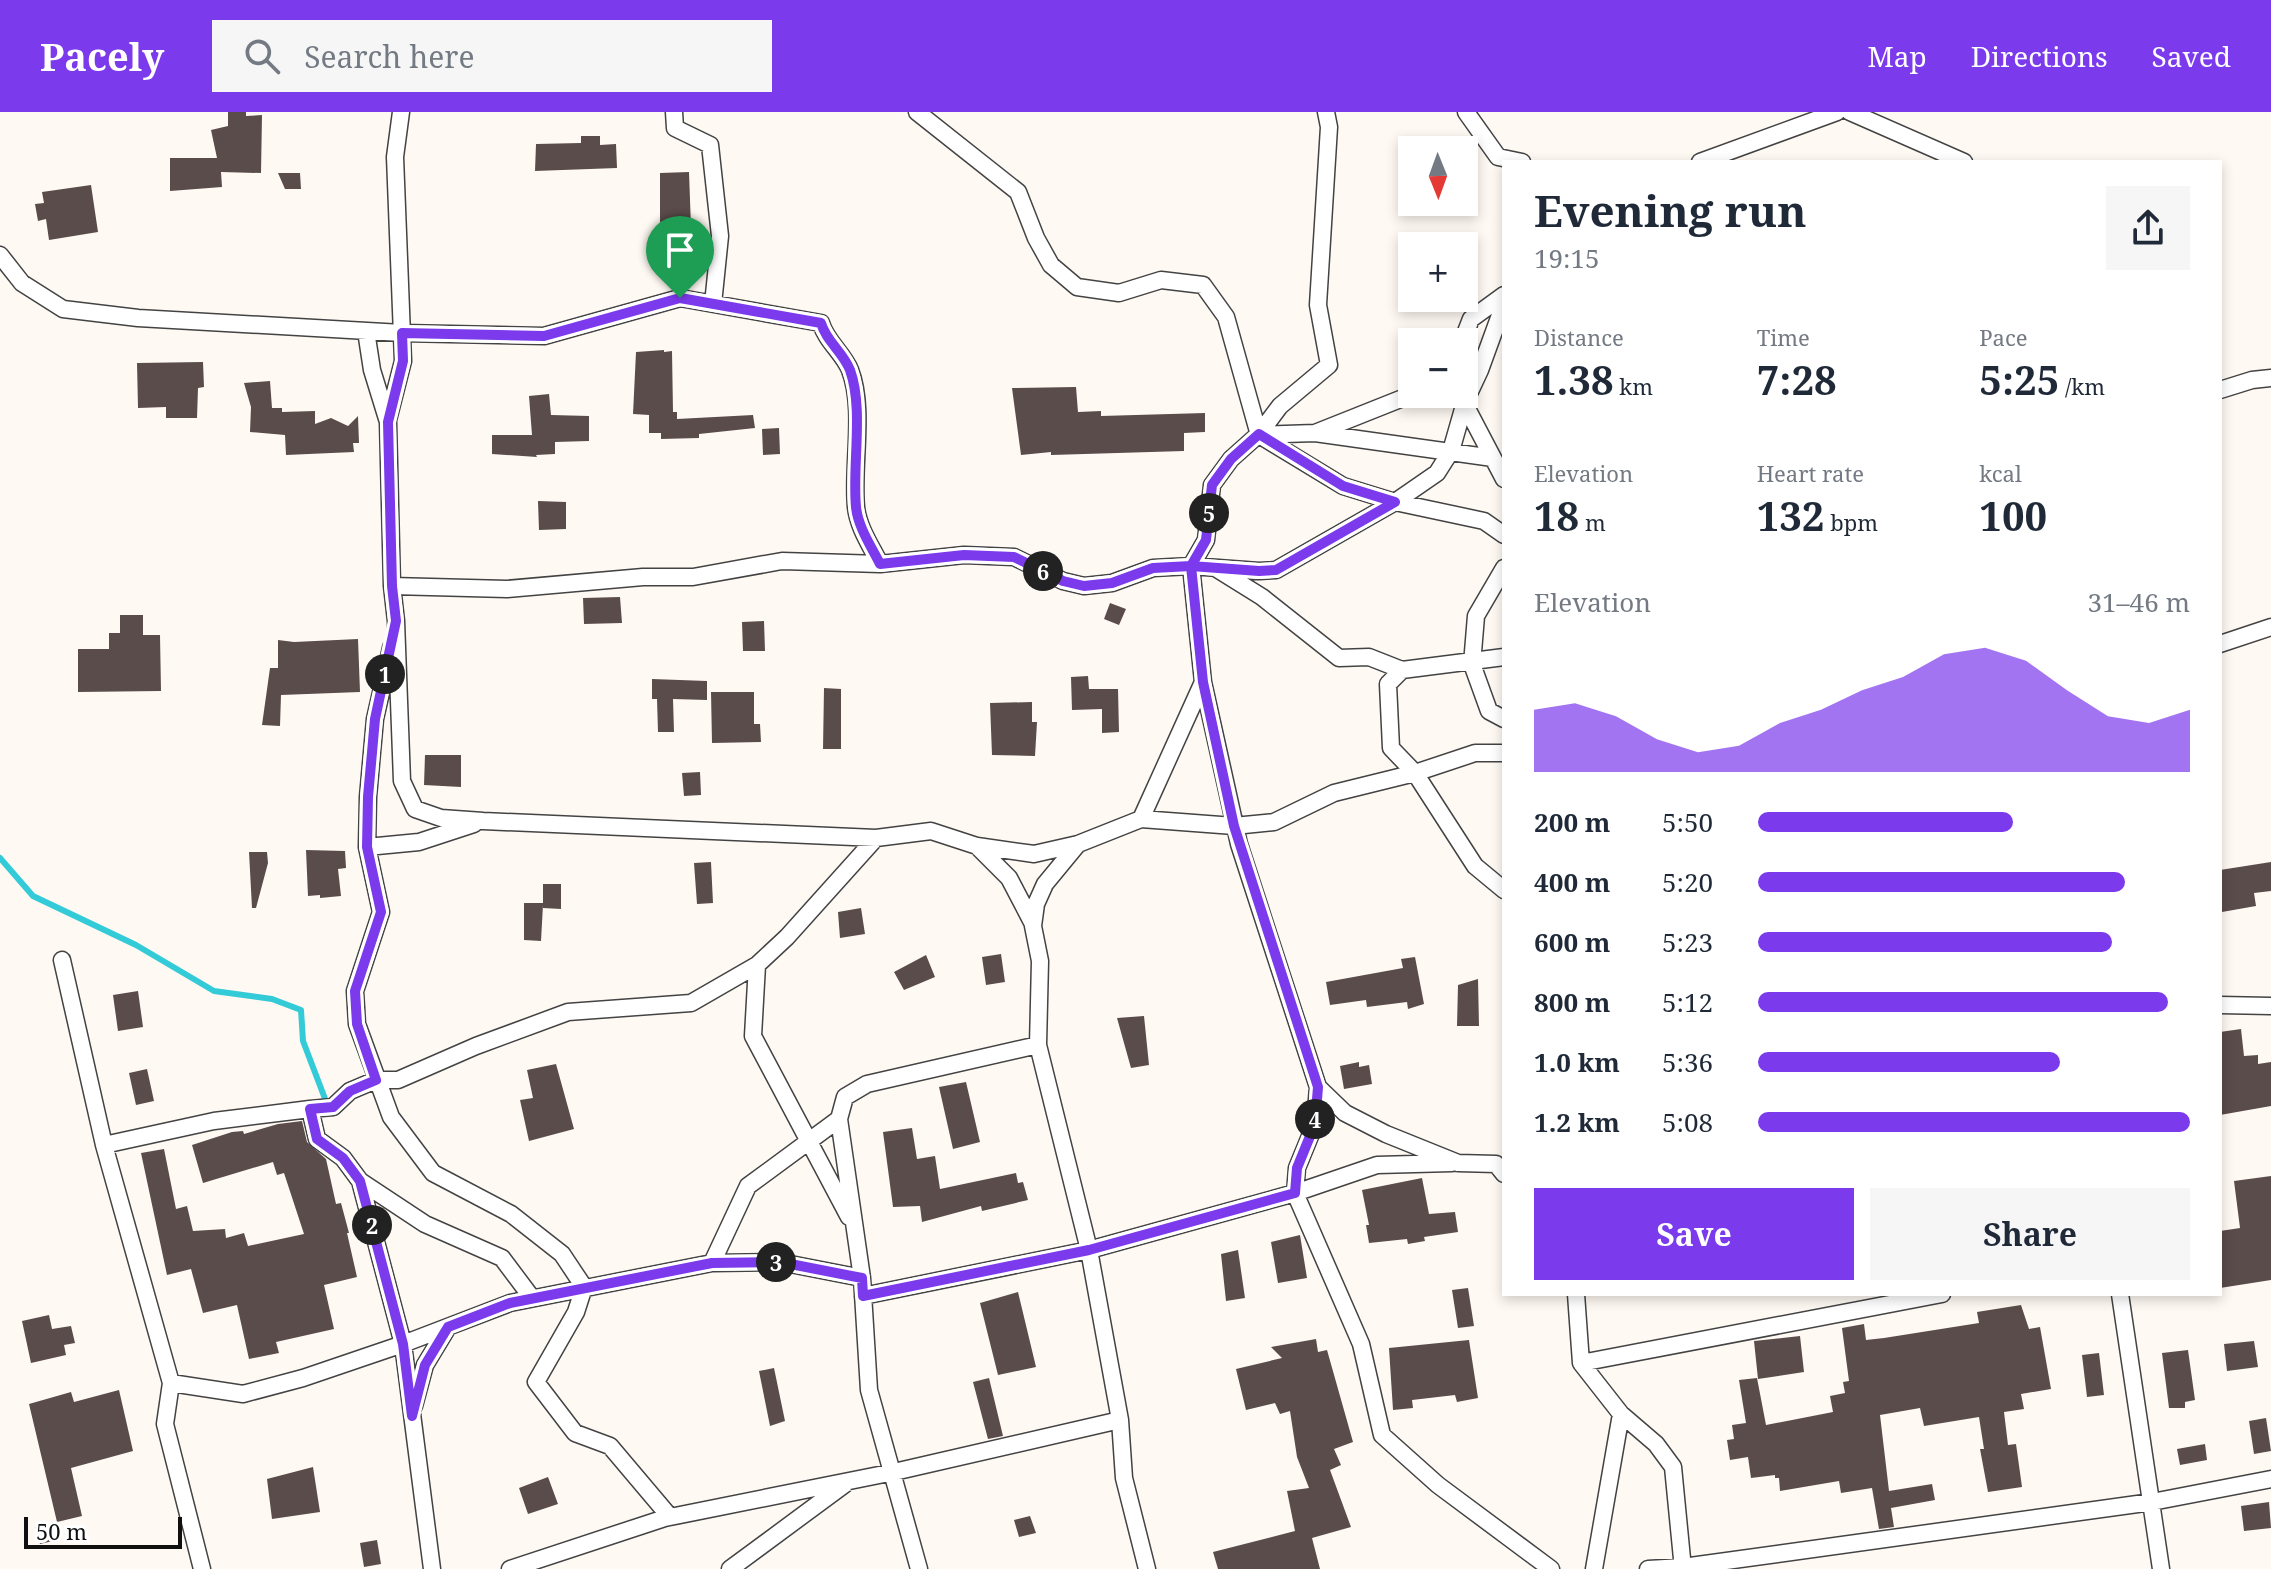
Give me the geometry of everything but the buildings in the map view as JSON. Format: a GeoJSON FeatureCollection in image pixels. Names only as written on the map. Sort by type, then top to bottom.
{"type":"FeatureCollection","features":[{"type":"Feature","properties":{"kind":"street"},"geometry":{"type":"LineString","coordinates":[[401,112],[395,157],[403,361],[388,422],[402,781],[415,809],[441,818],[483,821],[876,838],[931,831],[977,846],[1034,854],[1078,844],[1141,819],[1234,826],[1274,822],[1334,793],[1415,773],[1475,753],[1502,753]]}},
{"type":"Feature","properties":{"kind":"street"},"geometry":{"type":"LineString","coordinates":[[674,112],[675,128],[710,145],[720,236],[713,304]]}},
{"type":"Feature","properties":{"kind":"street"},"geometry":{"type":"LineString","coordinates":[[917,112],[1018,192],[1036,238],[1051,265],[1077,287],[1119,293],[1161,280],[1203,285],[1226,317],[1259,434],[1343,486],[1395,502],[1484,521],[1502,534]]}},
{"type":"Feature","properties":{"kind":"street"},"geometry":{"type":"LineString","coordinates":[[1326,112],[1329,127],[1318,305],[1329,365],[1280,406],[1259,434],[1231,459],[1212,485],[1206,540],[1191,566],[1203,682],[1234,826],[1318,1087],[1315,1124],[1297,1168],[1295,1193],[1361,1344],[1382,1435],[1438,1485],[1551,1569]]}},
{"type":"Feature","properties":{"kind":"street"},"geometry":{"type":"LineString","coordinates":[[1466,112],[1498,157],[1512,160]]}},
{"type":"Feature","properties":{"kind":"street"},"geometry":{"type":"LineString","coordinates":[[1705,160],[1837,112]]}},
{"type":"Feature","properties":{"kind":"street"},"geometry":{"type":"LineString","coordinates":[[1850,112],[1959,160]]}},
{"type":"Feature","properties":{"kind":"street"},"geometry":{"type":"LineString","coordinates":[[0,255],[22,283],[63,309],[138,318],[402,333],[544,336],[680,298],[821,323],[824,334],[850,369],[856,410],[856,509],[880,564]]}},
{"type":"Feature","properties":{"kind":"street"},"geometry":{"type":"LineString","coordinates":[[1467,328],[1471,319],[1502,296]]}},
{"type":"Feature","properties":{"kind":"street"},"geometry":{"type":"LineString","coordinates":[[1478,373],[1502,310]]}},
{"type":"Feature","properties":{"kind":"street"},"geometry":{"type":"LineString","coordinates":[[366,331],[372,370],[388,422]]}},
{"type":"Feature","properties":{"kind":"street"},"geometry":{"type":"LineString","coordinates":[[2222,389],[2271,378]]}},
{"type":"Feature","properties":{"kind":"street"},"geometry":{"type":"LineString","coordinates":[[1315,433],[1398,400]]}},
{"type":"Feature","properties":{"kind":"street"},"geometry":{"type":"LineString","coordinates":[[392,586],[507,589],[643,577],[693,577],[782,561],[880,564],[964,555],[1014,557],[1063,581],[1084,586],[1112,583],[1153,568],[1191,566],[1276,570],[1395,502],[1437,473],[1451,451],[1459,408]]}},
{"type":"Feature","properties":{"kind":"street"},"geometry":{"type":"LineString","coordinates":[[1466,408],[1502,475]]}},
{"type":"Feature","properties":{"kind":"street"},"geometry":{"type":"LineString","coordinates":[[1259,434],[1315,433],[1493,458]]}},
{"type":"Feature","properties":{"kind":"street"},"geometry":{"type":"LineString","coordinates":[[1215,568],[1262,597],[1339,658],[1369,657],[1402,670],[1502,657]]}},
{"type":"Feature","properties":{"kind":"street"},"geometry":{"type":"LineString","coordinates":[[1502,571],[1476,616],[1473,659],[1489,711],[1502,718]]}},
{"type":"Feature","properties":{"kind":"street"},"geometry":{"type":"LineString","coordinates":[[396,621],[375,719],[368,797],[367,847],[381,912],[355,991],[357,1024],[391,1117],[433,1173],[511,1214],[562,1254],[584,1287]]}},
{"type":"Feature","properties":{"kind":"street"},"geometry":{"type":"LineString","coordinates":[[2222,643],[2271,627]]}},
{"type":"Feature","properties":{"kind":"street"},"geometry":{"type":"LineString","coordinates":[[1402,670],[1388,684],[1391,748],[1415,773],[1475,866],[1502,888]]}},
{"type":"Feature","properties":{"kind":"street"},"geometry":{"type":"LineString","coordinates":[[1141,819],[1203,682]]}},
{"type":"Feature","properties":{"kind":"street"},"geometry":{"type":"LineString","coordinates":[[367,847],[419,842],[483,821]]}},
{"type":"Feature","properties":{"kind":"street"},"geometry":{"type":"LineString","coordinates":[[104,1145],[214,1121],[333,1107],[350,1091],[376,1080],[398,1080],[476,1046],[568,1012],[691,1003],[757,965],[787,937],[876,838]]}},
{"type":"Feature","properties":{"kind":"street"},"geometry":{"type":"LineString","coordinates":[[1033,926],[1036,904],[1045,884],[1078,844]]}},
{"type":"Feature","properties":{"kind":"street"},"geometry":{"type":"LineString","coordinates":[[977,846],[1009,878],[1033,926],[1040,961],[1038,1045],[1089,1250],[1120,1420],[1124,1478],[1148,1565]]}},
{"type":"Feature","properties":{"kind":"street"},"geometry":{"type":"LineString","coordinates":[[62,960],[104,1145],[171,1383],[165,1424],[202,1569]]}},
{"type":"Feature","properties":{"kind":"street"},"geometry":{"type":"LineString","coordinates":[[757,965],[753,1036],[855,1229]]}},
{"type":"Feature","properties":{"kind":"street"},"geometry":{"type":"LineString","coordinates":[[2222,1005],[2271,1006]]}},
{"type":"Feature","properties":{"kind":"street"},"geometry":{"type":"LineString","coordinates":[[919,1569],[869,1390],[862,1278],[839,1119],[845,1097],[867,1084],[1038,1045]]}},
{"type":"Feature","properties":{"kind":"street"},"geometry":{"type":"LineString","coordinates":[[1318,1087],[1345,1113],[1386,1134],[1458,1163]]}},
{"type":"Feature","properties":{"kind":"street"},"geometry":{"type":"LineString","coordinates":[[310,1109],[317,1139],[343,1158],[360,1181],[425,1224],[502,1258],[532,1298]]}},
{"type":"Feature","properties":{"kind":"street"},"geometry":{"type":"LineString","coordinates":[[712,1263],[748,1186],[839,1119]]}},
{"type":"Feature","properties":{"kind":"street"},"geometry":{"type":"LineString","coordinates":[[863,1296],[1089,1250],[1295,1193],[1377,1165],[1496,1164],[1502,1172]]}},
{"type":"Feature","properties":{"kind":"street"},"geometry":{"type":"LineString","coordinates":[[360,1181],[403,1344],[432,1569]]}},
{"type":"Feature","properties":{"kind":"street"},"geometry":{"type":"LineString","coordinates":[[171,1383],[243,1394],[303,1378],[403,1344],[510,1303],[712,1263],[780,1262],[862,1278]]}},
{"type":"Feature","properties":{"kind":"street"},"geometry":{"type":"LineString","coordinates":[[584,1287],[576,1312],[536,1382],[575,1433],[610,1446],[670,1517]]}},
{"type":"Feature","properties":{"kind":"street"},"geometry":{"type":"LineString","coordinates":[[1576,1296],[1581,1363],[1621,1414],[1656,1444],[1673,1467],[1683,1568]]}},
{"type":"Feature","properties":{"kind":"street"},"geometry":{"type":"LineString","coordinates":[[1581,1363],[1932,1296]]}},
{"type":"Feature","properties":{"kind":"street"},"geometry":{"type":"LineString","coordinates":[[2120,1296],[2161,1569]]}},
{"type":"Feature","properties":{"kind":"street"},"geometry":{"type":"LineString","coordinates":[[412,1416],[425,1365],[448,1327]]}},
{"type":"Feature","properties":{"kind":"street"},"geometry":{"type":"LineString","coordinates":[[1594,1569],[1621,1414]]}},
{"type":"Feature","properties":{"kind":"street"},"geometry":{"type":"LineString","coordinates":[[510,1569],[670,1517],[894,1472],[1120,1420]]}},
{"type":"Feature","properties":{"kind":"street"},"geometry":{"type":"LineString","coordinates":[[1648,1569],[1683,1568],[2152,1502],[2271,1479]]}},
{"type":"Feature","properties":{"kind":"street"},"geometry":{"type":"LineString","coordinates":[[730,1569],[850,1481]]}},
{"type":"Feature","properties":{"kind":"waterway"},"geometry":{"type":"LineString","coordinates":[[0,858],[33,896],[136,945],[214,991],[272,999],[301,1010],[303,1041],[327,1104]]}},
{"type":"Feature","properties":{"kind":"route"},"geometry":{"type":"LineString","coordinates":[[680,298],[544,336],[402,333],[403,361],[388,422],[392,586],[396,621],[375,719],[368,797],[367,847],[381,912],[355,991],[357,1024],[376,1080],[350,1091],[333,1107],[310,1109],[317,1139],[343,1158],[360,1179],[403,1344],[412,1416],[425,1365],[448,1327],[510,1303],[712,1263],[780,1262],[862,1278],[863,1296],[1089,1250],[1295,1193],[1297,1168],[1315,1124],[1318,1087],[1234,826],[1203,682],[1191,566],[1206,540],[1212,485],[1231,459],[1259,434],[1343,486],[1395,502],[1276,570],[1191,566],[1153,568],[1112,583],[1084,586],[1063,581],[1014,557],[964,555],[880,564],[856,509],[856,410],[850,369],[824,334],[821,323],[680,298]]}}]}
